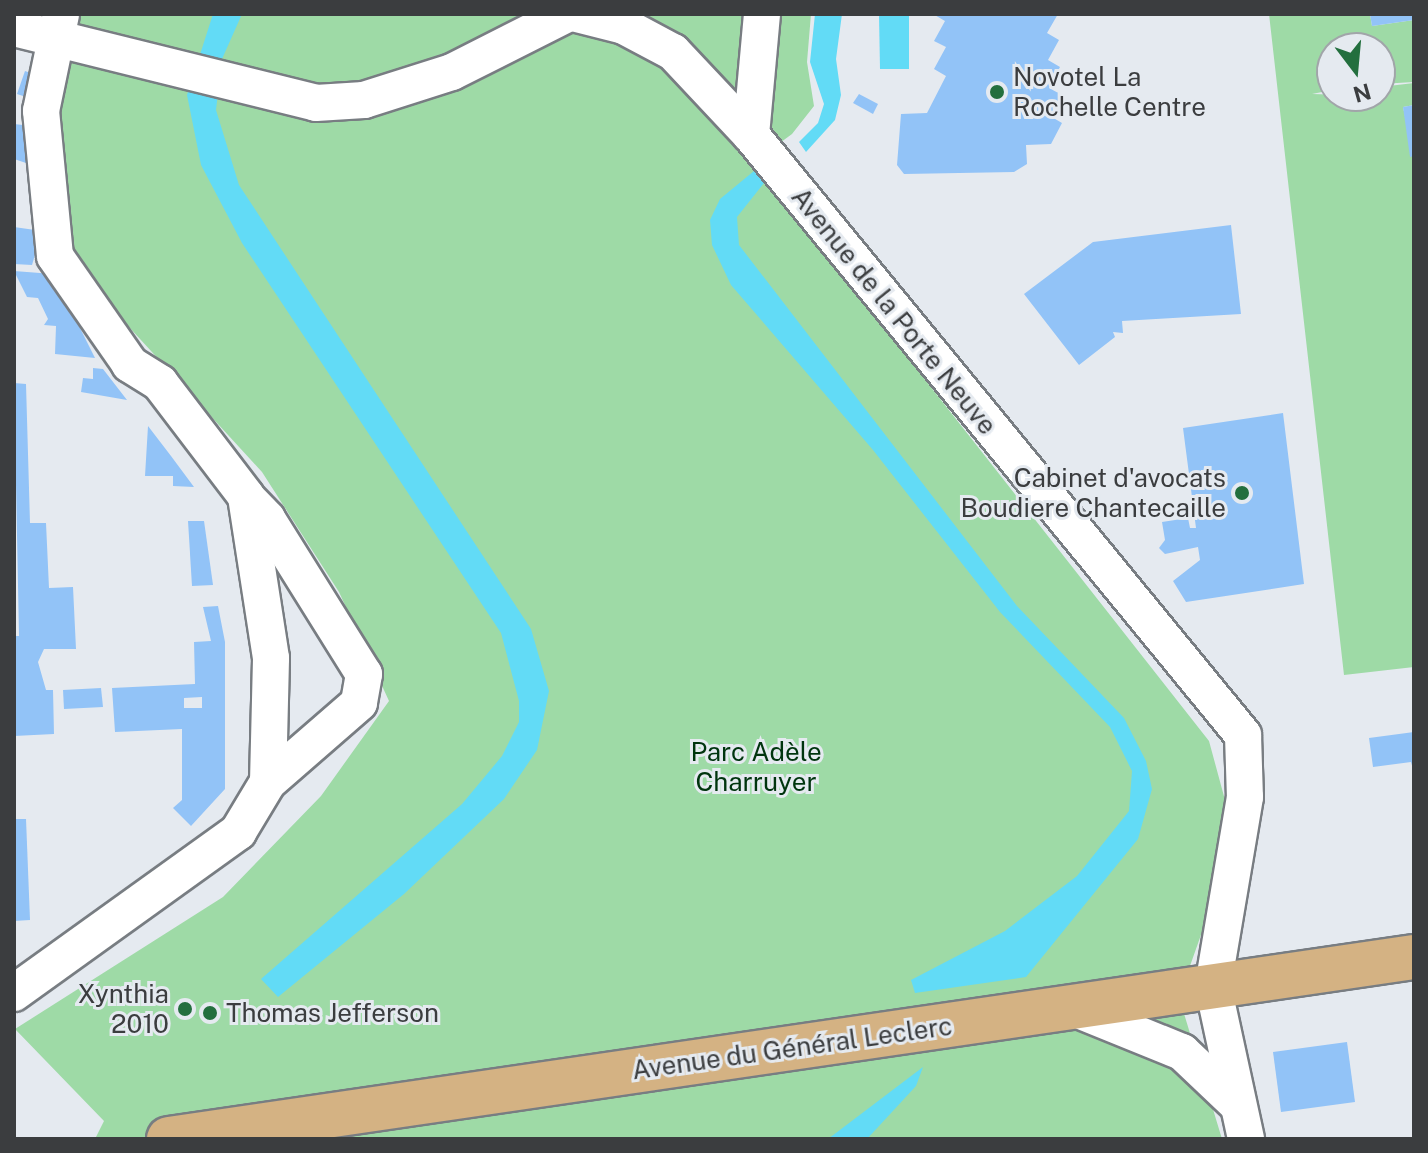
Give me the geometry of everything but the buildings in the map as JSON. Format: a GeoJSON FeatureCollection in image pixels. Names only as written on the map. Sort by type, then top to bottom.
{"type":"FeatureCollection","features":[{"type":"Feature","properties":{"kind":"main road","name":"Avenue du Général Leclerc"},"geometry":{"type":"LineString","coordinates":[[169,1139],[1414,957]]}},
{"type":"Feature","properties":{"kind":"street"},"geometry":{"type":"LineString","coordinates":[[14,28],[58,26],[169,63],[316,103],[364,100],[452,72],[567,14]]}},
{"type":"Feature","properties":{"kind":"street","name":"Avenue de la Porte Neuve"},"geometry":{"type":"LineString","coordinates":[[577,14],[624,26],[673,52],[751,135],[1243,735],[1245,797],[1213,986]]}},
{"type":"Feature","properties":{"kind":"street"},"geometry":{"type":"LineString","coordinates":[[751,135],[762,14]]}},
{"type":"Feature","properties":{"kind":"street"},"geometry":{"type":"LineString","coordinates":[[14,993],[238,832],[268,782],[359,703],[364,674],[267,519],[160,383],[130,364],[55,256],[41,111],[58,26]]}},
{"type":"Feature","properties":{"kind":"street"},"geometry":{"type":"LineString","coordinates":[[246,496],[271,658],[268,782]]}},
{"type":"Feature","properties":{"kind":"street"},"geometry":{"type":"LineString","coordinates":[[1213,986],[1246,1139]]}},
{"type":"Feature","properties":{"kind":"street"},"geometry":{"type":"LineString","coordinates":[[1071,1007],[1182,1052],[1236,1103]]}},
{"type":"Feature","properties":{"kind":"green space","name":"Parc Adèle Charruyer"},"geometry":{"type":"Polygon","coordinates":[[[76,14],[811,14],[807,62],[814,106],[792,134],[754,162],[1209,741],[1225,800],[1225,867],[1179,997],[1222,1139],[95,1139],[104,1121],[15,1029],[223,897],[321,796],[389,701],[339,592],[262,472],[96,291],[65,247],[56,112],[76,14]]]}},
{"type":"Feature","properties":{"kind":"green space"},"geometry":{"type":"Polygon","coordinates":[[[1269,14],[1370,14],[1372,26],[1414,20],[1414,82],[1396,83],[1396,32],[1316,32],[1316,93],[1312,94],[1316,94],[1316,112],[1396,112],[1396,85],[1414,83],[1414,105],[1403,107],[1414,156],[1414,667],[1344,675],[1269,14]]]}},
{"type":"Feature","properties":{"kind":"water"},"geometry":{"type":"Polygon","coordinates":[[[213,14],[242,14],[222,59],[216,110],[239,185],[531,629],[549,691],[537,750],[504,799],[404,894],[278,997],[261,979],[462,804],[502,756],[519,722],[519,701],[501,633],[242,243],[201,165],[187,95],[213,14]]]}},
{"type":"Feature","properties":{"kind":"water"},"geometry":{"type":"Polygon","coordinates":[[[815,14],[842,14],[836,59],[841,95],[835,120],[806,152],[799,142],[818,123],[824,104],[810,62],[815,14]]]}},
{"type":"Feature","properties":{"kind":"water"},"geometry":{"type":"Polygon","coordinates":[[[879,14],[909,14],[909,69],[880,69],[879,14]]]}},
{"type":"Feature","properties":{"kind":"water"},"geometry":{"type":"Polygon","coordinates":[[[754,171],[764,183],[737,217],[739,245],[1017,606],[1124,718],[1146,761],[1152,789],[1138,839],[1026,977],[915,993],[911,980],[1005,931],[1077,876],[1129,811],[1132,771],[1110,727],[1000,612],[873,450],[731,285],[712,245],[710,220],[720,199],[754,171]]]}},
{"type":"Feature","properties":{"kind":"water"},"geometry":{"type":"Polygon","coordinates":[[[923,1067],[916,1086],[867,1139],[828,1139],[923,1067]]]}},
{"type":"Feature","properties":{"kind":"place","name":"Novotel La Rochelle Centre"},"geometry":{"type":"Point","coordinates":[997,92]}},
{"type":"Feature","properties":{"kind":"place","name":"Cabinet d'avocats Boudiere Chantecaille"},"geometry":{"type":"Point","coordinates":[1242,493]}},
{"type":"Feature","properties":{"kind":"place","name":"Xynthia 2010"},"geometry":{"type":"Point","coordinates":[185,1009]}},
{"type":"Feature","properties":{"kind":"place","name":"Thomas Jefferson"},"geometry":{"type":"Point","coordinates":[210,1013]}}]}
